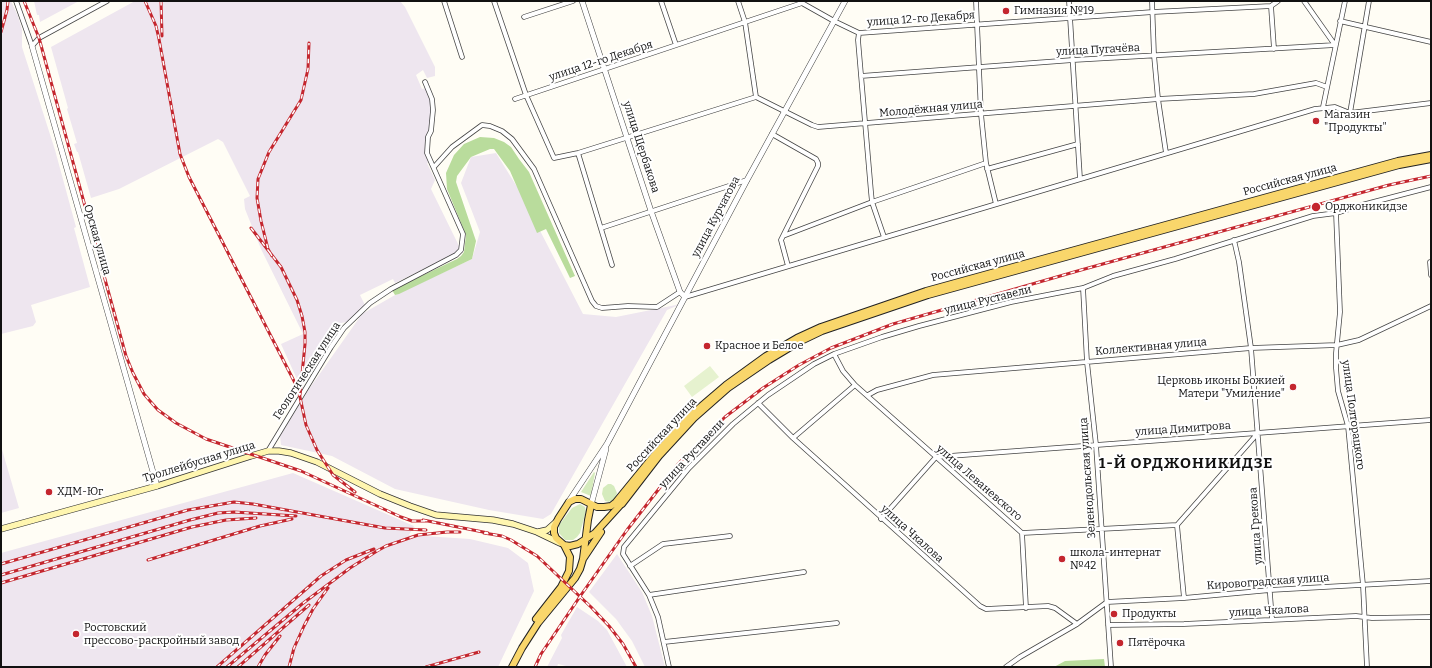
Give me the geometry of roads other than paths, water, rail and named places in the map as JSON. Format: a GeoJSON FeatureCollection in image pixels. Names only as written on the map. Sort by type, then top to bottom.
{"type":"FeatureCollection","features":[{"type":"Feature","properties":{"kind":"main road","name":"Российская улица"},"geometry":{"type":"LineString","coordinates":[[591,505],[604,508],[611,506],[686,420],[726,385],[766,356],[820,327],[926,291],[1398,161],[1431,155]]}},
{"type":"Feature","properties":{"kind":"main road","name":"Российская улица"},"geometry":{"type":"LineString","coordinates":[[624,501],[664,451],[694,418],[728,388],[768,360],[822,331],[928,295],[1398,165],[1431,159]]}},
{"type":"Feature","properties":{"kind":"main road","name":"Троллейбусная улица"},"geometry":{"type":"LineString","coordinates":[[1,529],[157,486],[268,451],[285,452],[302,456],[327,466],[380,494],[410,506],[436,514],[513,524],[537,532],[563,544]]}},
{"type":"Feature","properties":{"kind":"main road"},"geometry":{"type":"LineString","coordinates":[[512,667],[538,623],[563,589],[569,571],[570,557],[563,544],[556,538],[554,533],[557,521],[569,502],[576,499],[581,499],[591,505],[583,559]]}},
{"type":"Feature","properties":{"kind":"main road"},"geometry":{"type":"LineString","coordinates":[[563,544],[570,546],[578,544],[595,533],[624,501]]}},
{"type":"Feature","properties":{"kind":"main road"},"geometry":{"type":"LineString","coordinates":[[508,667],[515,652],[535,621],[563,589],[575,578],[583,559],[598,535],[624,501]]}},
{"type":"Feature","properties":{"kind":"main road"},"geometry":{"type":"LineString","coordinates":[[537,532],[546,530],[557,521]]}},
{"type":"Feature","properties":{"kind":"street","name":"Орская улица"},"geometry":{"type":"LineString","coordinates":[[16,1],[32,46],[157,486]]}},
{"type":"Feature","properties":{"kind":"street"},"geometry":{"type":"LineString","coordinates":[[32,46],[39,38],[107,1]]}},
{"type":"Feature","properties":{"kind":"street"},"geometry":{"type":"LineString","coordinates":[[444,1],[462,57]]}},
{"type":"Feature","properties":{"kind":"street"},"geometry":{"type":"LineString","coordinates":[[494,1],[526,95],[554,158],[578,153],[756,96],[744,22],[738,1]]}},
{"type":"Feature","properties":{"kind":"street"},"geometry":{"type":"LineString","coordinates":[[524,17],[574,1]]}},
{"type":"Feature","properties":{"kind":"street","name":"улица Щербакова"},"geometry":{"type":"LineString","coordinates":[[582,1],[651,211],[680,292],[685,297]]}},
{"type":"Feature","properties":{"kind":"street"},"geometry":{"type":"LineString","coordinates":[[661,1],[676,45]]}},
{"type":"Feature","properties":{"kind":"street","name":"улица Курчатова"},"geometry":{"type":"LineString","coordinates":[[569,502],[607,444],[844,1]]}},
{"type":"Feature","properties":{"kind":"street"},"geometry":{"type":"LineString","coordinates":[[976,1],[981,114],[986,163],[996,204]]}},
{"type":"Feature","properties":{"kind":"street"},"geometry":{"type":"LineString","coordinates":[[1069,1],[1080,179]]}},
{"type":"Feature","properties":{"kind":"street"},"geometry":{"type":"LineString","coordinates":[[1152,1],[1154,55],[1158,99],[1166,153]]}},
{"type":"Feature","properties":{"kind":"street"},"geometry":{"type":"LineString","coordinates":[[1274,49],[1271,6],[1278,1]]}},
{"type":"Feature","properties":{"kind":"street"},"geometry":{"type":"LineString","coordinates":[[1304,1],[1335,45]]}},
{"type":"Feature","properties":{"kind":"street"},"geometry":{"type":"LineString","coordinates":[[1323,107],[1345,1]]}},
{"type":"Feature","properties":{"kind":"street"},"geometry":{"type":"LineString","coordinates":[[1350,113],[1369,1]]}},
{"type":"Feature","properties":{"kind":"street","name":"улица 12-го Декабря"},"geometry":{"type":"LineString","coordinates":[[515,100],[744,22],[789,9],[802,2],[834,21],[860,33],[1153,12],[1271,6]]}},
{"type":"Feature","properties":{"kind":"street"},"geometry":{"type":"LineString","coordinates":[[1340,21],[1431,42]]}},
{"type":"Feature","properties":{"kind":"street"},"geometry":{"type":"LineString","coordinates":[[860,33],[858,40],[872,202],[884,237]]}},
{"type":"Feature","properties":{"kind":"street","name":"улица Пугачёва"},"geometry":{"type":"LineString","coordinates":[[861,76],[979,66],[1335,45]]}},
{"type":"Feature","properties":{"kind":"street","name":"Геологическая улица"},"geometry":{"type":"LineString","coordinates":[[268,451],[344,328],[370,303],[386,292],[456,255],[461,250],[463,234],[427,153],[428,137],[431,131],[433,110],[432,99],[425,82]]}},
{"type":"Feature","properties":{"kind":"street","name":"Молодёжная улица"},"geometry":{"type":"LineString","coordinates":[[756,96],[818,127],[1158,99],[1254,94],[1316,84],[1327,87]]}},
{"type":"Feature","properties":{"kind":"street"},"geometry":{"type":"LineString","coordinates":[[685,297],[1323,107],[1335,107],[1350,113],[1431,103]]}},
{"type":"Feature","properties":{"kind":"street"},"geometry":{"type":"LineString","coordinates":[[434,167],[452,147],[482,125],[496,128],[512,139],[534,170],[592,301],[596,306],[602,308],[628,306],[657,307],[680,292]]}},
{"type":"Feature","properties":{"kind":"street"},"geometry":{"type":"LineString","coordinates":[[772,134],[816,160],[818,163],[818,166],[781,242],[788,266]]}},
{"type":"Feature","properties":{"kind":"street"},"geometry":{"type":"LineString","coordinates":[[987,169],[1078,144]]}},
{"type":"Feature","properties":{"kind":"street"},"geometry":{"type":"LineString","coordinates":[[578,153],[612,265]]}},
{"type":"Feature","properties":{"kind":"street"},"geometry":{"type":"LineString","coordinates":[[783,236],[872,202],[986,163]]}},
{"type":"Feature","properties":{"kind":"street"},"geometry":{"type":"LineString","coordinates":[[601,228],[747,180]]}},
{"type":"Feature","properties":{"kind":"street","name":"улица Руставели"},"geometry":{"type":"LineString","coordinates":[[630,566],[623,554],[624,547],[689,468],[733,424],[758,403],[814,364],[834,354],[919,326],[1011,302],[1083,288],[1113,276],[1175,259],[1314,216],[1336,213],[1362,204],[1431,187]]}},
{"type":"Feature","properties":{"kind":"street","name":"улица Полторацкого"},"geometry":{"type":"LineString","coordinates":[[1336,213],[1340,312],[1336,368],[1338,391],[1348,426],[1363,585],[1367,667]]}},
{"type":"Feature","properties":{"kind":"street","name":"улица Грекова"},"geometry":{"type":"LineString","coordinates":[[1234,240],[1239,262],[1251,348],[1272,620]]}},
{"type":"Feature","properties":{"kind":"street"},"geometry":{"type":"LineString","coordinates":[[1430,262],[1431,275]]}},
{"type":"Feature","properties":{"kind":"street","name":"Зеленодольская улица"},"geometry":{"type":"LineString","coordinates":[[1083,288],[1087,362],[1096,445],[1111,667]]}},
{"type":"Feature","properties":{"kind":"street","name":"Коллективная улица"},"geometry":{"type":"LineString","coordinates":[[868,395],[877,390],[933,375],[1251,348],[1337,345],[1359,340],[1431,306]]}},
{"type":"Feature","properties":{"kind":"street","name":"улица Леваневского"},"geometry":{"type":"LineString","coordinates":[[834,354],[843,371],[855,385],[1022,533],[1177,525]]}},
{"type":"Feature","properties":{"kind":"street"},"geometry":{"type":"LineString","coordinates":[[793,438],[855,385]]}},
{"type":"Feature","properties":{"kind":"street","name":"улица Чкалова"},"geometry":{"type":"LineString","coordinates":[[758,403],[793,438],[980,606],[986,609],[1048,606],[1055,608],[1077,624]]}},
{"type":"Feature","properties":{"kind":"street","name":"улица Димитрова"},"geometry":{"type":"LineString","coordinates":[[936,457],[1431,420]]}},
{"type":"Feature","properties":{"kind":"street"},"geometry":{"type":"LineString","coordinates":[[1184,598],[1177,525],[1258,433]]}},
{"type":"Feature","properties":{"kind":"street","name":"улица Курчатова"},"geometry":{"type":"LineString","coordinates":[[591,505],[607,444]]}},
{"type":"Feature","properties":{"kind":"street"},"geometry":{"type":"LineString","coordinates":[[882,519],[936,457]]}},
{"type":"Feature","properties":{"kind":"street"},"geometry":{"type":"LineString","coordinates":[[1022,533],[1026,608]]}},
{"type":"Feature","properties":{"kind":"street"},"geometry":{"type":"LineString","coordinates":[[669,667],[658,617],[649,595],[630,566],[663,544],[730,536]]}},
{"type":"Feature","properties":{"kind":"street"},"geometry":{"type":"LineString","coordinates":[[649,595],[804,572]]}},
{"type":"Feature","properties":{"kind":"street","name":"Кировоградская улица"},"geometry":{"type":"LineString","coordinates":[[1107,602],[1184,598],[1270,590],[1431,581]]}},
{"type":"Feature","properties":{"kind":"street"},"geometry":{"type":"LineString","coordinates":[[1006,667],[1020,657],[1077,624],[1107,602]]}},
{"type":"Feature","properties":{"kind":"street","name":"улица Чкалова"},"geometry":{"type":"LineString","coordinates":[[1108,625],[1184,624],[1364,616],[1372,618],[1431,617]]}},
{"type":"Feature","properties":{"kind":"street"},"geometry":{"type":"LineString","coordinates":[[664,642],[837,624]]}},
{"type":"Feature","properties":{"kind":"railway"},"geometry":{"type":"LineString","coordinates":[[1,32],[8,1]]}},
{"type":"Feature","properties":{"kind":"railway"},"geometry":{"type":"LineString","coordinates":[[24,1],[39,38],[126,356],[144,394],[158,410],[176,423],[206,439],[301,471],[401,517],[412,521],[427,521]]}},
{"type":"Feature","properties":{"kind":"railway"},"geometry":{"type":"LineString","coordinates":[[145,1],[156,26],[180,154],[189,177],[294,381],[300,397],[306,425],[317,450],[333,475],[355,492]]}},
{"type":"Feature","properties":{"kind":"railway"},"geometry":{"type":"LineString","coordinates":[[161,1],[162,36]]}},
{"type":"Feature","properties":{"kind":"railway"},"geometry":{"type":"LineString","coordinates":[[272,256],[268,249],[261,221],[257,198],[258,179],[269,152],[301,100],[308,69],[309,43]]}},
{"type":"Feature","properties":{"kind":"railway"},"geometry":{"type":"LineString","coordinates":[[535,667],[541,654],[581,595],[627,530],[679,463],[725,417],[763,388],[799,365],[831,348],[893,324],[1081,270],[1389,185],[1431,176]]}},
{"type":"Feature","properties":{"kind":"railway"},"geometry":{"type":"LineString","coordinates":[[251,228],[281,267],[297,300],[302,316],[305,332],[305,344],[300,395]]}},
{"type":"Feature","properties":{"kind":"railway"},"geometry":{"type":"LineString","coordinates":[[1,564],[188,510],[234,502],[253,504],[385,528],[426,530]]}},
{"type":"Feature","properties":{"kind":"railway"},"geometry":{"type":"LineString","coordinates":[[1,575],[218,513],[234,512],[296,516]]}},
{"type":"Feature","properties":{"kind":"railway"},"geometry":{"type":"LineString","coordinates":[[1,583],[192,527],[226,520],[256,518]]}},
{"type":"Feature","properties":{"kind":"railway"},"geometry":{"type":"LineString","coordinates":[[148,560],[260,526],[292,519]]}},
{"type":"Feature","properties":{"kind":"railway"},"geometry":{"type":"LineString","coordinates":[[423,520],[488,533]]}},
{"type":"Feature","properties":{"kind":"railway"},"geometry":{"type":"LineString","coordinates":[[227,667],[302,604],[350,568],[377,551],[386,546],[418,535],[460,532]]}},
{"type":"Feature","properties":{"kind":"railway"},"geometry":{"type":"LineString","coordinates":[[484,533],[502,536],[537,556],[609,626],[623,644],[636,667]]}},
{"type":"Feature","properties":{"kind":"railway"},"geometry":{"type":"LineString","coordinates":[[217,667],[321,576],[346,560],[374,549]]}},
{"type":"Feature","properties":{"kind":"railway"},"geometry":{"type":"LineString","coordinates":[[289,667],[294,648],[304,626],[313,609],[328,588]]}},
{"type":"Feature","properties":{"kind":"railway"},"geometry":{"type":"LineString","coordinates":[[238,667],[309,605]]}},
{"type":"Feature","properties":{"kind":"railway"},"geometry":{"type":"LineString","coordinates":[[258,667],[265,655],[280,636]]}},
{"type":"Feature","properties":{"kind":"railway"},"geometry":{"type":"LineString","coordinates":[[426,667],[479,652]]}},
{"type":"Feature","properties":{"kind":"place","name":"Гимназия №19"},"geometry":{"type":"Point","coordinates":[1006,11]}},
{"type":"Feature","properties":{"kind":"place","name":"Магазин \"Продукты\""},"geometry":{"type":"Point","coordinates":[1316,121]}},
{"type":"Feature","properties":{"kind":"place","name":"Орджоникидзе"},"geometry":{"type":"Point","coordinates":[1316,207]}},
{"type":"Feature","properties":{"kind":"place","name":"Красное и Белое"},"geometry":{"type":"Point","coordinates":[707,346]}},
{"type":"Feature","properties":{"kind":"place","name":"Церковь иконы Божией Матери \"Умиление\""},"geometry":{"type":"Point","coordinates":[1293,387]}},
{"type":"Feature","properties":{"kind":"place","name":"ХДМ-Юг"},"geometry":{"type":"Point","coordinates":[49,492]}},
{"type":"Feature","properties":{"kind":"place","name":"школа-интернат №42"},"geometry":{"type":"Point","coordinates":[1062,559]}},
{"type":"Feature","properties":{"kind":"place","name":"Продукты"},"geometry":{"type":"Point","coordinates":[1114,614]}},
{"type":"Feature","properties":{"kind":"place","name":"Ростовский прессово-раскройный завод"},"geometry":{"type":"Point","coordinates":[76,634]}},
{"type":"Feature","properties":{"kind":"place","name":"Пятёрочка"},"geometry":{"type":"Point","coordinates":[1120,643]}},
{"type":"Feature","properties":{"kind":"district","name":"1-Й ОРДЖОНИКИДЗЕ"},"geometry":{"type":"Point","coordinates":[1186,464]}}]}
